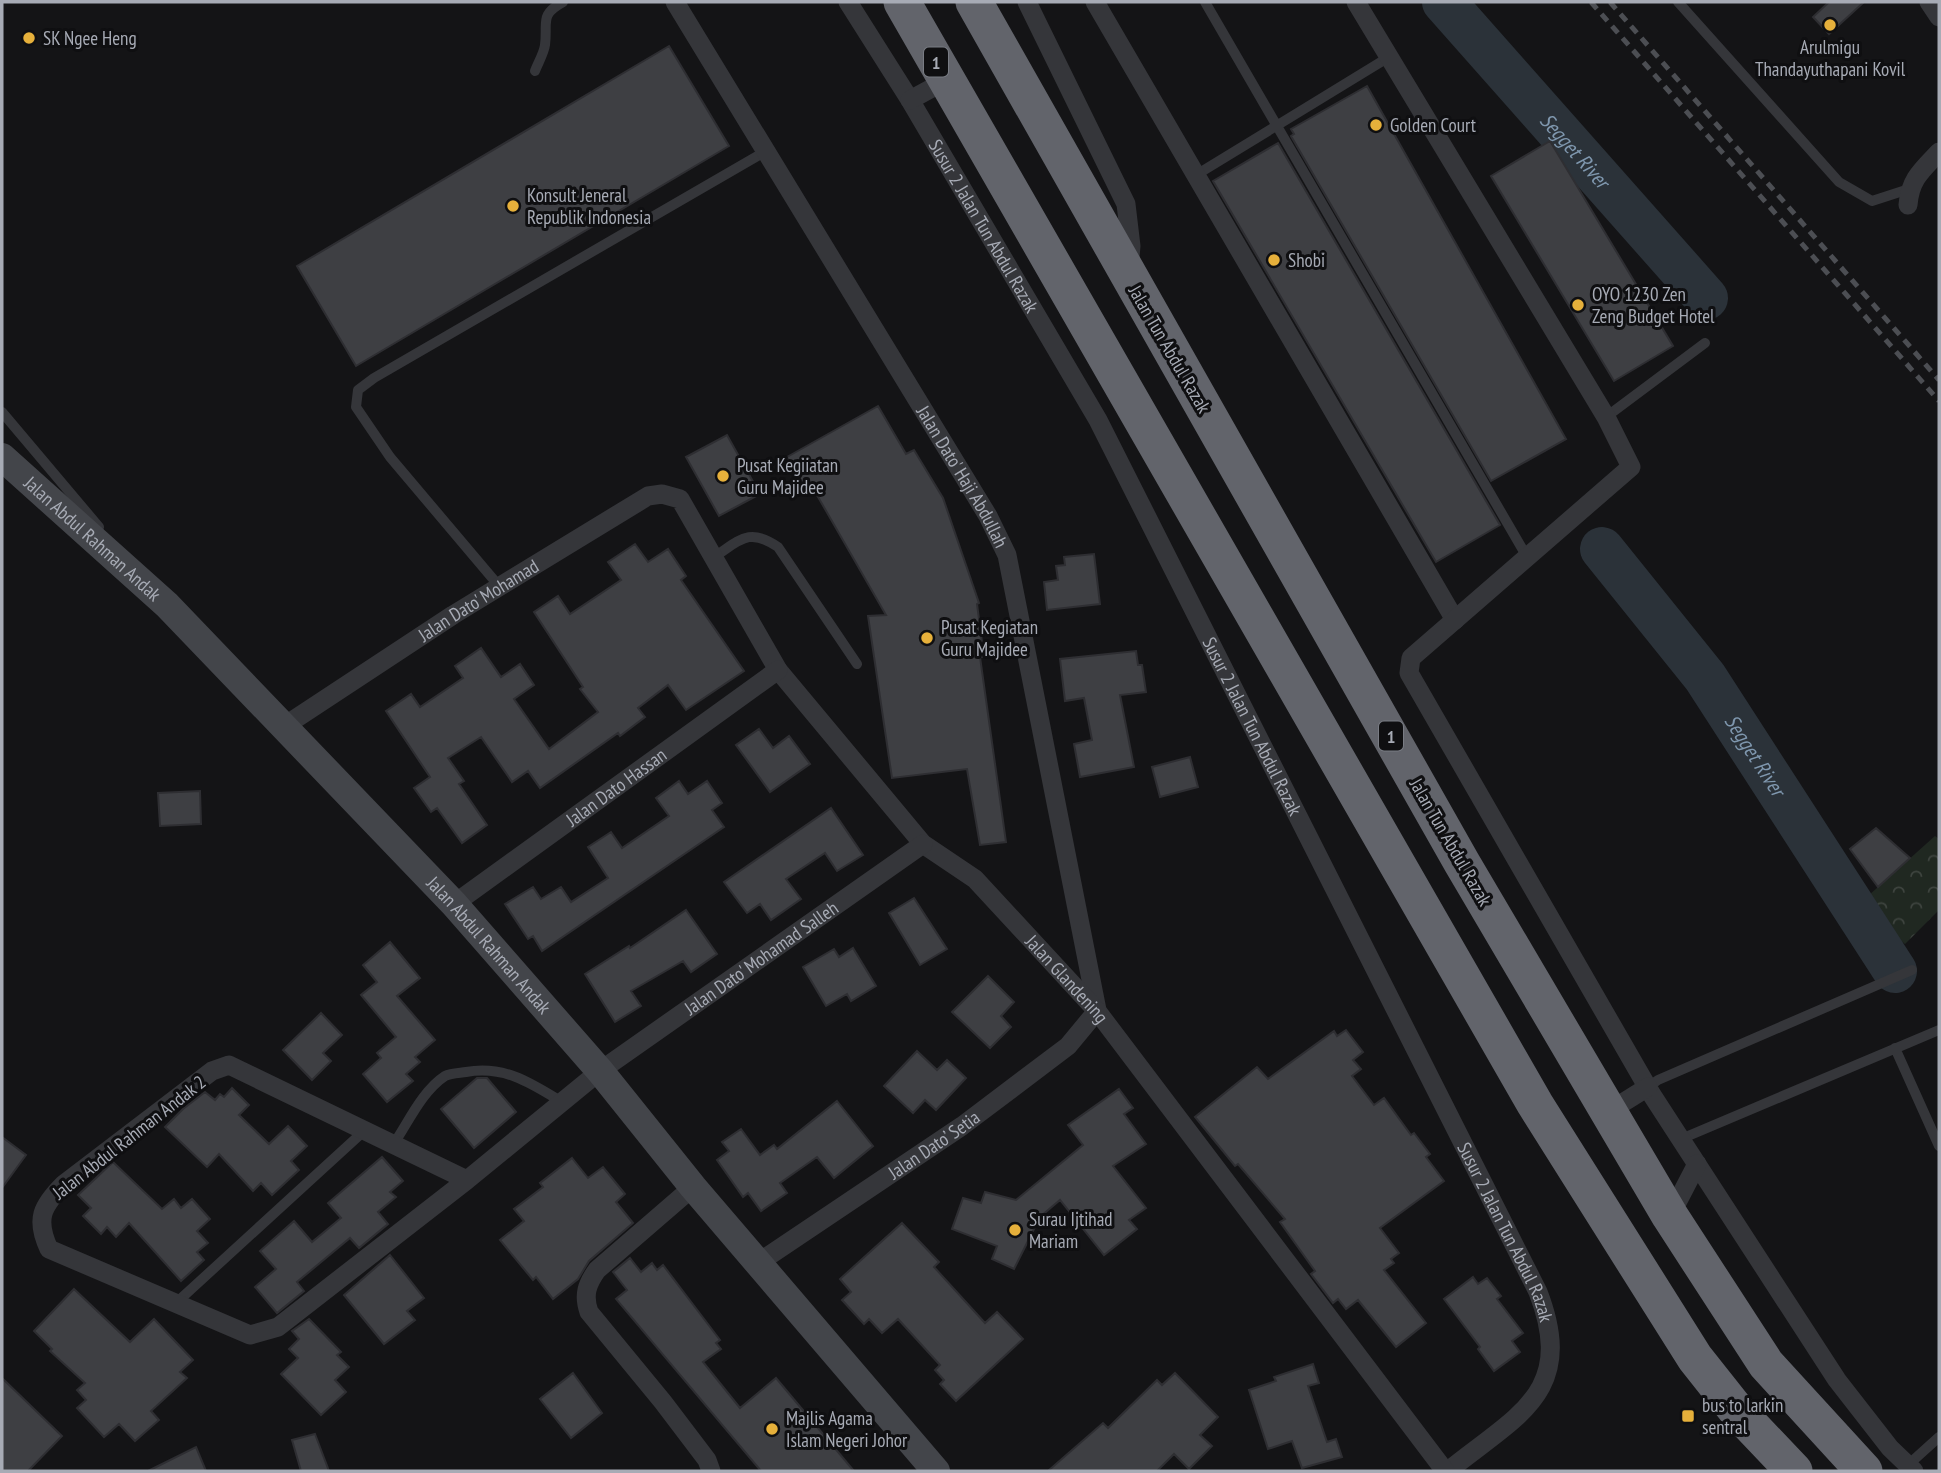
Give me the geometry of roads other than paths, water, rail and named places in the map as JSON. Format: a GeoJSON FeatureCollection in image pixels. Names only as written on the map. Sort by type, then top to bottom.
{"type":"FeatureCollection","features":[{"type":"Feature","properties":{"kind":"highway"},"geometry":{"type":"LineString","coordinates":[[878,2],[921,94],[971,122]]}},
{"type":"Feature","properties":{"kind":"highway","name":"1"},"geometry":{"type":"LineString","coordinates":[[902,2],[1535,1104],[1695,1357],[1737,1411],[1794,1471]]}},
{"type":"Feature","properties":{"kind":"highway","name":"Jalan Tun Abdul Razak"},"geometry":{"type":"LineString","coordinates":[[978,8],[1462,863],[1670,1216],[1766,1364],[1826,1433],[1864,1471]]}},
{"type":"Feature","properties":{"kind":"street","name":"Jalan Dato' Haji Abdullah"},"geometry":{"type":"LineString","coordinates":[[675,2],[988,516],[1006,555],[1097,1011]]}},
{"type":"Feature","properties":{"kind":"street","name":"Susur 2 Jalan Tun Abdul Razak"},"geometry":{"type":"LineString","coordinates":[[848,2],[921,94],[1098,420],[1525,1267],[1549,1320],[1549,1370],[1540,1391],[1524,1409],[1446,1471]]}},
{"type":"Feature","properties":{"kind":"street"},"geometry":{"type":"LineString","coordinates":[[1027,2],[1126,204],[1132,246],[1128,276]]}},
{"type":"Feature","properties":{"kind":"street"},"geometry":{"type":"LineString","coordinates":[[1095,2],[1455,620]]}},
{"type":"Feature","properties":{"kind":"street"},"geometry":{"type":"LineString","coordinates":[[1356,2],[1606,417],[1631,467],[1411,658],[1409,673],[1412,682],[1647,1087],[1837,1380],[1890,1448],[1911,1468]]}},
{"type":"Feature","properties":{"kind":"street"},"geometry":{"type":"LineString","coordinates":[[1929,2],[1939,17]]}},
{"type":"Feature","properties":{"kind":"street"},"geometry":{"type":"LineString","coordinates":[[1909,197],[1916,176],[1939,152]]}},
{"type":"Feature","properties":{"kind":"street","name":"Jalan Abdul Rahman Andak"},"geometry":{"type":"LineString","coordinates":[[2,457],[167,605],[454,904],[600,1072],[693,1187],[936,1471]]}},
{"type":"Feature","properties":{"kind":"street","name":"Jalan Dato' Mohamad"},"geometry":{"type":"LineString","coordinates":[[283,727],[499,586],[648,496],[662,494],[680,499]]}},
{"type":"Feature","properties":{"kind":"street","name":"Jalan Glandening"},"geometry":{"type":"LineString","coordinates":[[680,499],[778,670],[923,844],[975,879],[1097,1011],[1446,1471]]}},
{"type":"Feature","properties":{"kind":"street","name":"Jalan Dato Hassan"},"geometry":{"type":"LineString","coordinates":[[454,904],[778,670]]}},
{"type":"Feature","properties":{"kind":"street","name":"Jalan Dato' Mohamad Salleh"},"geometry":{"type":"LineString","coordinates":[[600,1072],[923,844]]}},
{"type":"Feature","properties":{"kind":"street","name":"Jalan Dato’ Setia"},"geometry":{"type":"LineString","coordinates":[[758,1263],[962,1126],[1068,1046],[1097,1011]]}},
{"type":"Feature","properties":{"kind":"street","name":"Jalan Abdul Rahman Andak 2"},"geometry":{"type":"LineString","coordinates":[[467,1181],[229,1065],[212,1071],[64,1184],[47,1202],[41,1220],[49,1249],[250,1335],[278,1327],[467,1181],[600,1072]]}},
{"type":"Feature","properties":{"kind":"street"},"geometry":{"type":"LineString","coordinates":[[1608,1112],[1647,1087]]}},
{"type":"Feature","properties":{"kind":"street"},"geometry":{"type":"LineString","coordinates":[[1670,1216],[1698,1164]]}},
{"type":"Feature","properties":{"kind":"street"},"geometry":{"type":"LineString","coordinates":[[693,1187],[597,1270],[589,1281],[584,1300],[589,1312],[707,1460],[711,1471]]}},
{"type":"Feature","properties":{"kind":"lane"},"geometry":{"type":"LineString","coordinates":[[535,71],[545,46],[545,21],[550,9],[563,2]]}},
{"type":"Feature","properties":{"kind":"lane"},"geometry":{"type":"LineString","coordinates":[[1205,2],[1527,557]]}},
{"type":"Feature","properties":{"kind":"lane"},"geometry":{"type":"LineString","coordinates":[[1678,2],[1839,183],[1872,201],[1909,197]]}},
{"type":"Feature","properties":{"kind":"lane"},"geometry":{"type":"LineString","coordinates":[[1196,176],[1389,57]]}},
{"type":"Feature","properties":{"kind":"lane"},"geometry":{"type":"LineString","coordinates":[[499,586],[390,457],[356,407],[358,390],[374,378],[766,151]]}},
{"type":"Feature","properties":{"kind":"lane"},"geometry":{"type":"LineString","coordinates":[[1606,417],[1705,343]]}},
{"type":"Feature","properties":{"kind":"lane"},"geometry":{"type":"LineString","coordinates":[[2,412],[167,605]]}},
{"type":"Feature","properties":{"kind":"lane"},"geometry":{"type":"LineString","coordinates":[[714,557],[746,537],[762,536],[778,547],[857,664]]}},
{"type":"Feature","properties":{"kind":"lane"},"geometry":{"type":"LineString","coordinates":[[1647,1087],[1912,970]]}},
{"type":"Feature","properties":{"kind":"lane"},"geometry":{"type":"LineString","coordinates":[[1681,1139],[1939,1030]]}},
{"type":"Feature","properties":{"kind":"lane"},"geometry":{"type":"LineString","coordinates":[[1895,1048],[1939,1146]]}},
{"type":"Feature","properties":{"kind":"lane"},"geometry":{"type":"LineString","coordinates":[[393,1145],[428,1093],[447,1075],[472,1071],[507,1072],[528,1081],[562,1103]]}},
{"type":"Feature","properties":{"kind":"lane"},"geometry":{"type":"LineString","coordinates":[[176,1303],[364,1131]]}},
{"type":"Feature","properties":{"kind":"lane"},"geometry":{"type":"LineString","coordinates":[[1911,1468],[1939,1437]]}},
{"type":"Feature","properties":{"kind":"waterway","name":"Segget River"},"geometry":{"type":"LineString","coordinates":[[1444,2],[1706,298]]}},
{"type":"Feature","properties":{"kind":"waterway","name":"Segget River"},"geometry":{"type":"LineString","coordinates":[[1602,549],[1705,677],[1895,971]]}},
{"type":"Feature","properties":{"kind":"railway"},"geometry":{"type":"LineString","coordinates":[[1591,2],[1939,401]]}},
{"type":"Feature","properties":{"kind":"railway"},"geometry":{"type":"LineString","coordinates":[[1610,2],[1939,380]]}},
{"type":"Feature","properties":{"kind":"place","name":"Arulmigu Thandayuthapani Kovil"},"geometry":{"type":"Point","coordinates":[1830,25]}},
{"type":"Feature","properties":{"kind":"place","name":"SK Ngee Heng"},"geometry":{"type":"Point","coordinates":[29,38]}},
{"type":"Feature","properties":{"kind":"place","name":"Golden Court"},"geometry":{"type":"Point","coordinates":[1376,125]}},
{"type":"Feature","properties":{"kind":"place","name":"Konsult Jeneral Republik Indonesia"},"geometry":{"type":"Point","coordinates":[513,206]}},
{"type":"Feature","properties":{"kind":"place","name":"Shobi"},"geometry":{"type":"Point","coordinates":[1274,260]}},
{"type":"Feature","properties":{"kind":"place","name":"OYO 1230 Zen Zeng Budget Hotel"},"geometry":{"type":"Point","coordinates":[1578,305]}},
{"type":"Feature","properties":{"kind":"place","name":"Pusat Kegiiatan Guru Majidee"},"geometry":{"type":"Point","coordinates":[723,476]}},
{"type":"Feature","properties":{"kind":"place","name":"Pusat Kegiatan Guru Majidee"},"geometry":{"type":"Point","coordinates":[927,638]}},
{"type":"Feature","properties":{"kind":"place","name":"Surau Ijtihad Mariam"},"geometry":{"type":"Point","coordinates":[1015,1230]}},
{"type":"Feature","properties":{"kind":"place","name":"bus to larkin sentral"},"geometry":{"type":"Point","coordinates":[1688,1416]}},
{"type":"Feature","properties":{"kind":"place","name":"Majlis Agama Islam Negeri Johor"},"geometry":{"type":"Point","coordinates":[772,1429]}}]}
